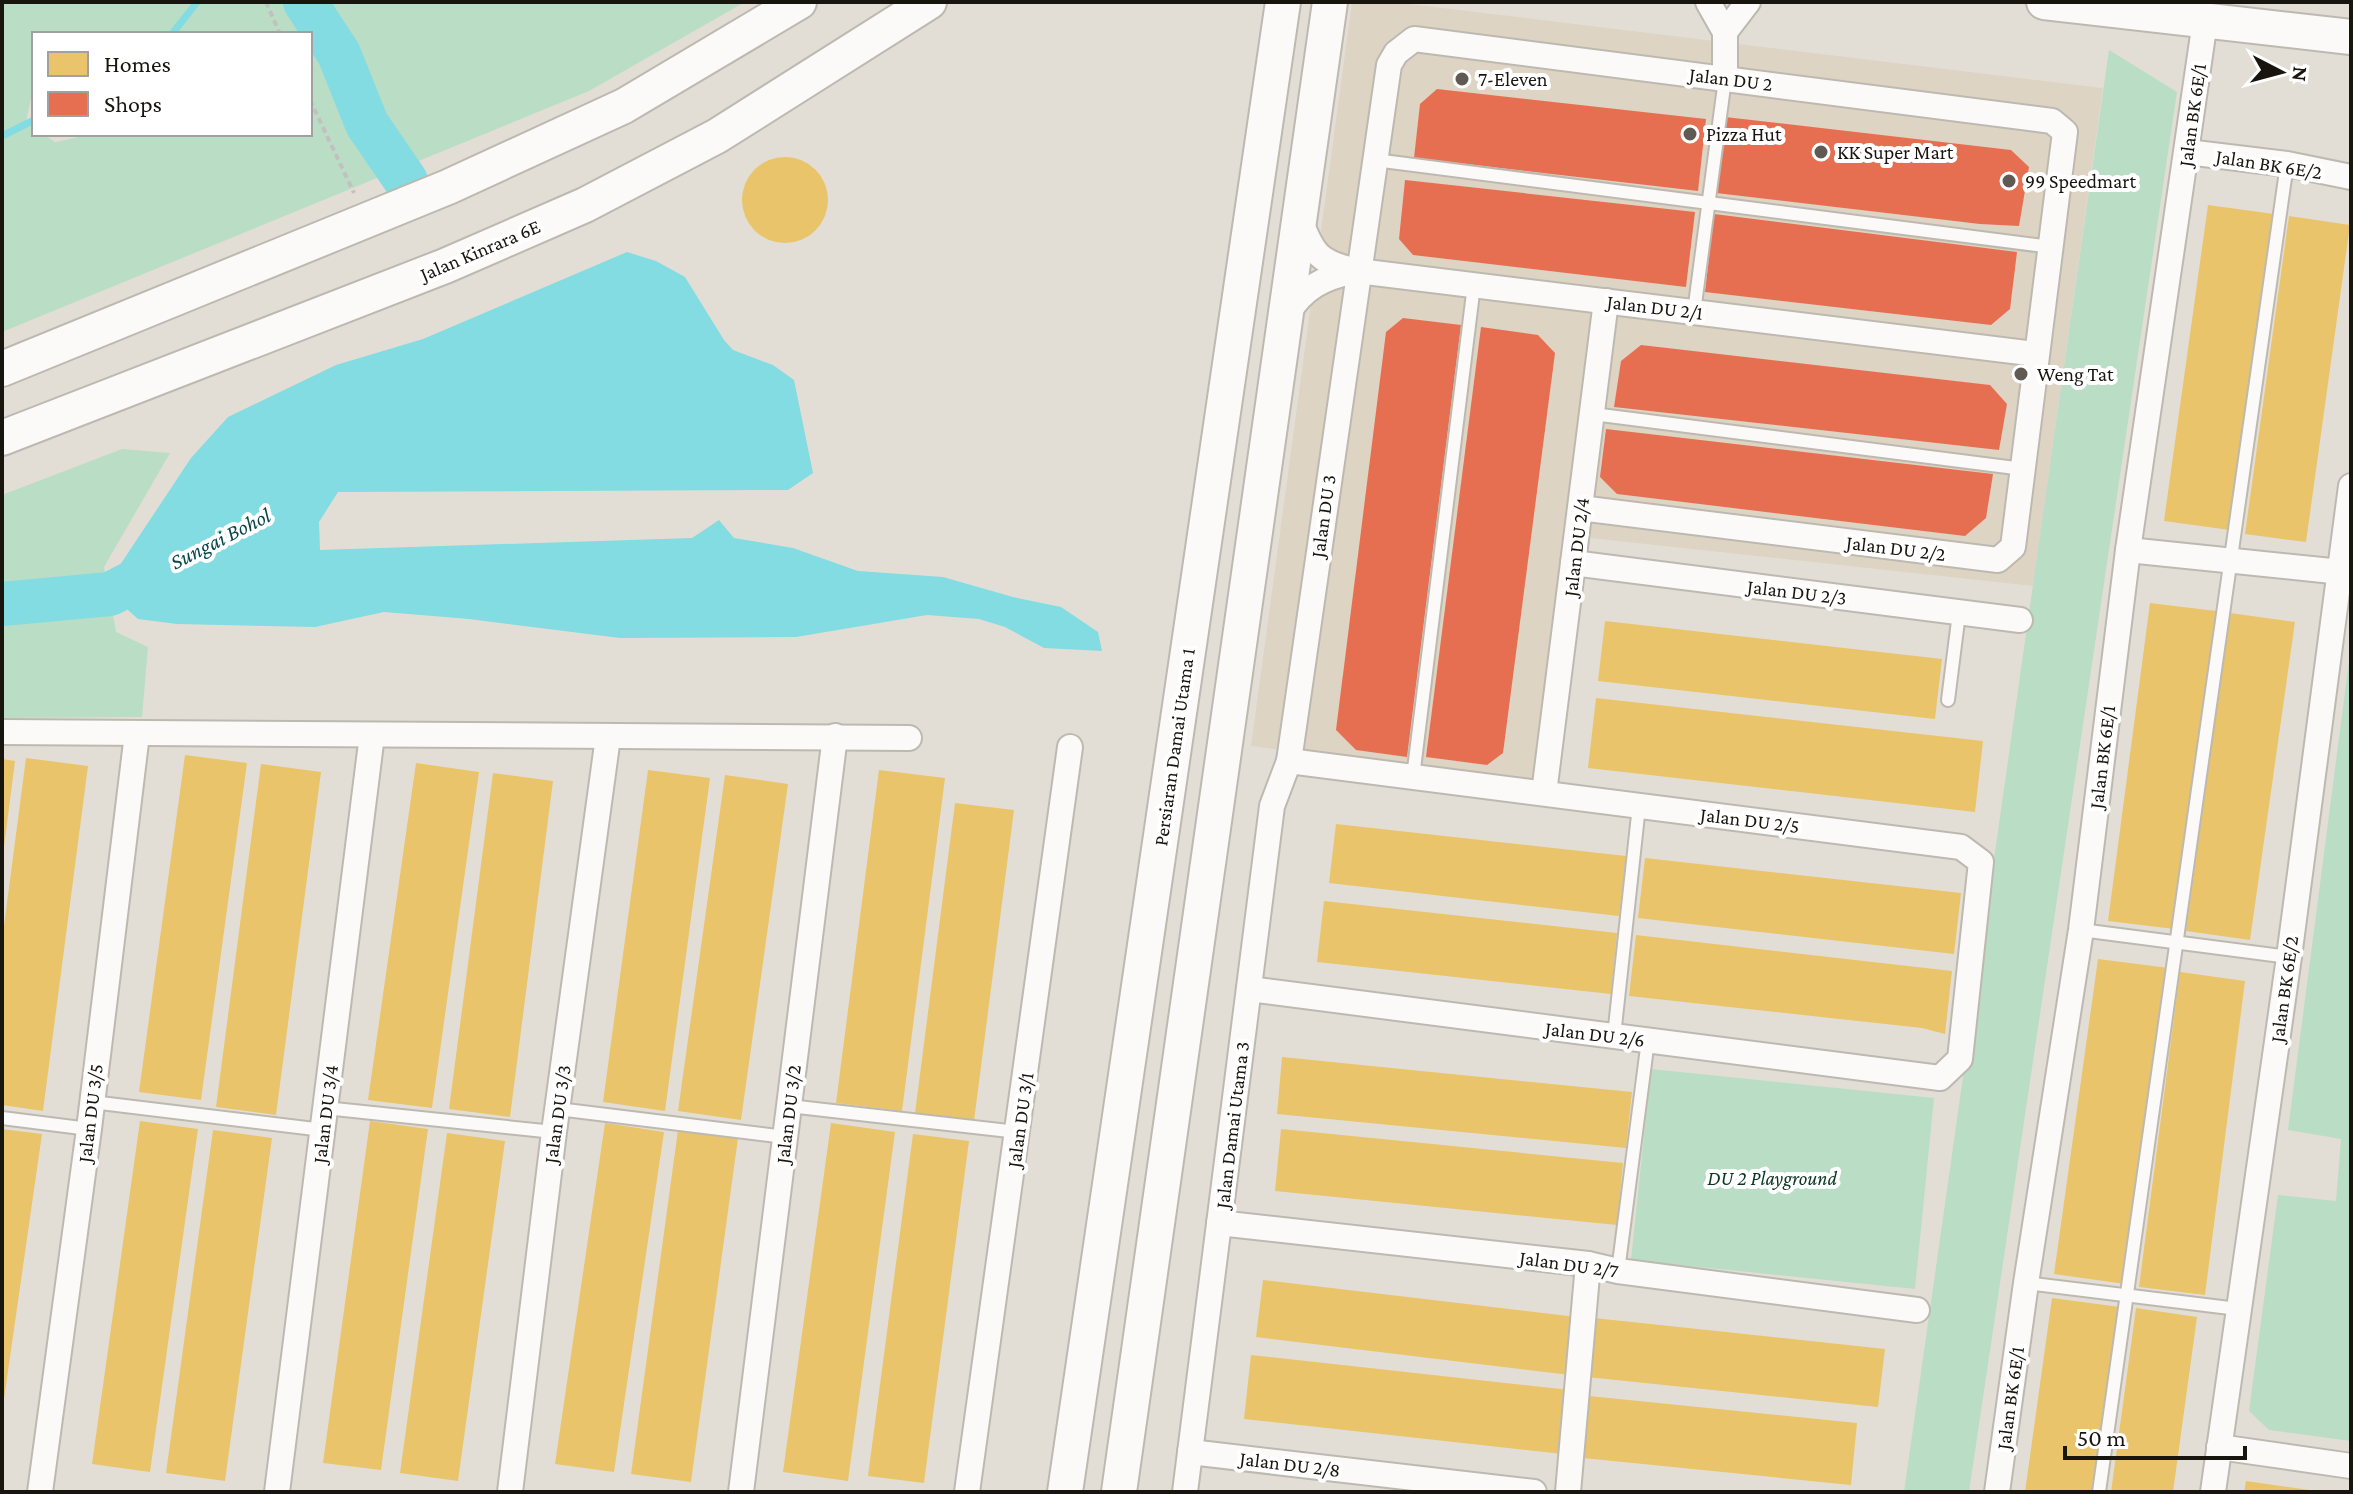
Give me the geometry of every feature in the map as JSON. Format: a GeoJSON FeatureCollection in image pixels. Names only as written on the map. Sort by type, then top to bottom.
{"type":"FeatureCollection","features":[{"type":"Feature","properties":{"kind":"street"},"geometry":{"type":"LineString","coordinates":[[2,369],[448,187],[624,106],[799,2]]}},
{"type":"Feature","properties":{"kind":"street","name":"Jalan Kinrara 6E"},"geometry":{"type":"LineString","coordinates":[[2,438],[445,266],[585,205],[717,136],[929,2]]}},
{"type":"Feature","properties":{"kind":"street","name":"Persiaran Damai Utama 1"},"geometry":{"type":"LineString","coordinates":[[1065,1492],[1283,2]]}},
{"type":"Feature","properties":{"kind":"street"},"geometry":{"type":"LineString","coordinates":[[1119,1492],[1330,2]]}},
{"type":"Feature","properties":{"kind":"street"},"geometry":{"type":"LineString","coordinates":[[1708,2],[1725,32],[1725,79]]}},
{"type":"Feature","properties":{"kind":"street"},"geometry":{"type":"LineString","coordinates":[[1725,32],[1748,2]]}},
{"type":"Feature","properties":{"kind":"street"},"geometry":{"type":"LineString","coordinates":[[2044,2],[2351,37]]}},
{"type":"Feature","properties":{"kind":"street","name":"Jalan BK 6E/1"},"geometry":{"type":"LineString","coordinates":[[1997,1492],[2081,930],[2128,550],[2205,21]]}},
{"type":"Feature","properties":{"kind":"street","name":"Jalan DU 2"},"geometry":{"type":"LineString","coordinates":[[1358,271],[1389,65],[1396,53],[1414,39],[2052,121],[2065,132],[2036,354]]}},
{"type":"Feature","properties":{"kind":"street","name":"Jalan BK 6E/2"},"geometry":{"type":"LineString","coordinates":[[2187,152],[2287,164],[2351,177]]}},
{"type":"Feature","properties":{"kind":"street","name":"Jalan DU 2/1"},"geometry":{"type":"LineString","coordinates":[[1300,219],[1312,246],[1330,265],[1358,271],[2036,354]]}},
{"type":"Feature","properties":{"kind":"street"},"geometry":{"type":"LineString","coordinates":[[1286,317],[1303,293],[1314,284],[1327,277],[1358,271]]}},
{"type":"Feature","properties":{"kind":"street","name":"Jalan DU 3"},"geometry":{"type":"LineString","coordinates":[[1289,761],[1358,271]]}},
{"type":"Feature","properties":{"kind":"street","name":"Jalan DU 2/4"},"geometry":{"type":"LineString","coordinates":[[1544,793],[1606,301]]}},
{"type":"Feature","properties":{"kind":"street","name":"Jalan DU 2/2"},"geometry":{"type":"LineString","coordinates":[[1580,508],[1998,560],[2013,547],[2036,354]]}},
{"type":"Feature","properties":{"kind":"street","name":"Jalan BK 6E/2"},"geometry":{"type":"LineString","coordinates":[[2213,1492],[2345,572],[2351,486]]}},
{"type":"Feature","properties":{"kind":"street"},"geometry":{"type":"LineString","coordinates":[[2128,550],[2345,572]]}},
{"type":"Feature","properties":{"kind":"street","name":"Jalan DU 2/3"},"geometry":{"type":"LineString","coordinates":[[1573,563],[2020,620]]}},
{"type":"Feature","properties":{"kind":"street"},"geometry":{"type":"LineString","coordinates":[[2,732],[909,738]]}},
{"type":"Feature","properties":{"kind":"street","name":"Jalan DU 3/5"},"geometry":{"type":"LineString","coordinates":[[40,1492],[89,1129],[137,734]]}},
{"type":"Feature","properties":{"kind":"street","name":"Jalan DU 3/4"},"geometry":{"type":"LineString","coordinates":[[277,1492],[372,735]]}},
{"type":"Feature","properties":{"kind":"street","name":"Jalan DU 3/2"},"geometry":{"type":"LineString","coordinates":[[741,1492],[835,736]]}},
{"type":"Feature","properties":{"kind":"street","name":"Jalan DU 3/3"},"geometry":{"type":"LineString","coordinates":[[510,1492],[608,737]]}},
{"type":"Feature","properties":{"kind":"street","name":"Jalan DU 3/1"},"geometry":{"type":"LineString","coordinates":[[967,1492],[1070,747]]}},
{"type":"Feature","properties":{"kind":"street","name":"Jalan DU 2/5"},"geometry":{"type":"LineString","coordinates":[[1289,761],[1961,847],[1981,862],[1960,1059],[1940,1078]]}},
{"type":"Feature","properties":{"kind":"street","name":"Jalan Damai Utama 3"},"geometry":{"type":"LineString","coordinates":[[1185,1492],[1272,806],[1289,761]]}},
{"type":"Feature","properties":{"kind":"street","name":"Jalan DU 2/6"},"geometry":{"type":"LineString","coordinates":[[1249,989],[1940,1078]]}},
{"type":"Feature","properties":{"kind":"street","name":"Jalan DU 2/7"},"geometry":{"type":"LineString","coordinates":[[1219,1223],[1588,1264],[1618,1271],[1917,1310]]}},
{"type":"Feature","properties":{"kind":"street"},"geometry":{"type":"LineString","coordinates":[[1568,1492],[1588,1264]]}},
{"type":"Feature","properties":{"kind":"street"},"geometry":{"type":"LineString","coordinates":[[2219,1447],[2351,1466]]}},
{"type":"Feature","properties":{"kind":"street","name":"Jalan DU 2/8"},"geometry":{"type":"LineString","coordinates":[[1190,1452],[1422,1486],[1534,1492]]}},
{"type":"Feature","properties":{"kind":"lane"},"geometry":{"type":"LineString","coordinates":[[1694,312],[1725,79]]}},
{"type":"Feature","properties":{"kind":"lane"},"geometry":{"type":"LineString","coordinates":[[1375,160],[2051,247]]}},
{"type":"Feature","properties":{"kind":"lane"},"geometry":{"type":"LineString","coordinates":[[2099,1492],[2287,164]]}},
{"type":"Feature","properties":{"kind":"lane"},"geometry":{"type":"LineString","coordinates":[[1413,777],[1474,285]]}},
{"type":"Feature","properties":{"kind":"lane"},"geometry":{"type":"LineString","coordinates":[[1593,414],[2023,469]]}},
{"type":"Feature","properties":{"kind":"lane"},"geometry":{"type":"LineString","coordinates":[[1948,700],[1959,613]]}},
{"type":"Feature","properties":{"kind":"lane"},"geometry":{"type":"LineString","coordinates":[[1614,1036],[1639,806]]}},
{"type":"Feature","properties":{"kind":"lane"},"geometry":{"type":"LineString","coordinates":[[2081,930],[2289,957]]}},
{"type":"Feature","properties":{"kind":"lane"},"geometry":{"type":"LineString","coordinates":[[1618,1271],[1648,1040]]}},
{"type":"Feature","properties":{"kind":"lane"},"geometry":{"type":"LineString","coordinates":[[92,1102],[324,1119],[556,1121],[785,1137]]}},
{"type":"Feature","properties":{"kind":"lane"},"geometry":{"type":"LineString","coordinates":[[789,1106],[1018,1132]]}},
{"type":"Feature","properties":{"kind":"lane"},"geometry":{"type":"LineString","coordinates":[[2,1118],[89,1129]]}},
{"type":"Feature","properties":{"kind":"lane"},"geometry":{"type":"LineString","coordinates":[[2026,1283],[2238,1309]]}},
{"type":"Feature","properties":{"kind":"path"},"geometry":{"type":"LineString","coordinates":[[266,2],[279,32]]}},
{"type":"Feature","properties":{"kind":"path"},"geometry":{"type":"LineString","coordinates":[[312,104],[345,178],[369,219]]}},
{"type":"Feature","properties":{"kind":"shaded area"},"geometry":{"type":"Polygon","coordinates":[[[1352,2],[1393,2],[2103,88],[2033,586],[1590,538],[1558,785],[1251,746],[1352,2]]]}},
{"type":"Feature","properties":{"kind":"green space"},"geometry":{"type":"Polygon","coordinates":[[[2,2],[745,2],[589,91],[2,332],[2,2]]]}},
{"type":"Feature","properties":{"kind":"green space"},"geometry":{"type":"Polygon","coordinates":[[[2109,50],[2177,92],[1969,1492],[1904,1492],[2109,50]]]}},
{"type":"Feature","properties":{"kind":"green space"},"geometry":{"type":"Polygon","coordinates":[[[122,449],[170,453],[104,567],[116,632],[148,647],[142,717],[2,718],[2,495],[122,449]]]}},
{"type":"Feature","properties":{"kind":"green space"},"geometry":{"type":"Polygon","coordinates":[[[2351,646],[2351,1441],[2269,1430],[2249,1411],[2278,1195],[2336,1201],[2341,1139],[2288,1130],[2351,646]]]}},
{"type":"Feature","properties":{"kind":"green space","name":"DU 2 Playground"},"geometry":{"type":"Polygon","coordinates":[[[1651,1069],[1934,1098],[1915,1289],[1631,1260],[1651,1069]]]}},
{"type":"Feature","properties":{"kind":"water"},"geometry":{"type":"Polygon","coordinates":[[[627,252],[656,261],[685,277],[733,350],[773,365],[794,380],[813,473],[788,490],[338,492],[319,522],[320,550],[692,538],[719,520],[734,538],[793,548],[858,571],[943,577],[1061,607],[1098,632],[1102,651],[1044,648],[1005,627],[979,619],[927,615],[796,637],[620,638],[384,612],[315,627],[177,624],[138,619],[110,594],[116,571],[191,458],[228,417],[336,365],[423,339],[627,252]]]}},
{"type":"Feature","properties":{"kind":"building: Homes"},"geometry":{"type":"Polygon","coordinates":[[[785,157],[809,164],[821,176],[828,200],[821,224],[809,236],[785,243],[761,236],[749,224],[742,200],[749,176],[761,164],[785,157]]]}},
{"type":"Feature","properties":{"kind":"building: Homes"},"geometry":{"type":"Polygon","coordinates":[[[2208,205],[2274,214],[2230,530],[2164,521],[2208,205]]]}},
{"type":"Feature","properties":{"kind":"building: Homes"},"geometry":{"type":"Polygon","coordinates":[[[2289,216],[2350,225],[2306,542],[2245,534],[2289,216]]]}},
{"type":"Feature","properties":{"kind":"building: Homes"},"geometry":{"type":"Polygon","coordinates":[[[2150,603],[2216,611],[2174,929],[2108,921],[2150,603]]]}},
{"type":"Feature","properties":{"kind":"building: Homes"},"geometry":{"type":"Polygon","coordinates":[[[2230,613],[2295,622],[2250,940],[2186,931],[2230,613]]]}},
{"type":"Feature","properties":{"kind":"building: Homes"},"geometry":{"type":"Polygon","coordinates":[[[1605,621],[1942,659],[1935,719],[1598,681],[1605,621]]]}},
{"type":"Feature","properties":{"kind":"building: Homes"},"geometry":{"type":"Polygon","coordinates":[[[1596,698],[1983,741],[1975,812],[1588,768],[1596,698]]]}},
{"type":"Feature","properties":{"kind":"building: Homes"},"geometry":{"type":"Polygon","coordinates":[[[185,755],[247,763],[201,1100],[139,1092],[185,755]]]}},
{"type":"Feature","properties":{"kind":"building: Homes"},"geometry":{"type":"Polygon","coordinates":[[[26,758],[88,766],[43,1111],[2,1105],[2,941],[26,758]]]}},
{"type":"Feature","properties":{"kind":"building: Homes"},"geometry":{"type":"Polygon","coordinates":[[[2,759],[15,761],[4,847],[2,847],[2,759]]]}},
{"type":"Feature","properties":{"kind":"building: Homes"},"geometry":{"type":"Polygon","coordinates":[[[416,763],[479,772],[432,1108],[368,1100],[416,763]]]}},
{"type":"Feature","properties":{"kind":"building: Homes"},"geometry":{"type":"Polygon","coordinates":[[[261,764],[321,772],[276,1115],[216,1107],[261,764]]]}},
{"type":"Feature","properties":{"kind":"building: Homes"},"geometry":{"type":"Polygon","coordinates":[[[648,770],[710,778],[665,1111],[603,1102],[648,770]]]}},
{"type":"Feature","properties":{"kind":"building: Homes"},"geometry":{"type":"Polygon","coordinates":[[[879,770],[945,778],[902,1111],[836,1103],[879,770]]]}},
{"type":"Feature","properties":{"kind":"building: Homes"},"geometry":{"type":"Polygon","coordinates":[[[493,773],[553,781],[510,1117],[449,1109],[493,773]]]}},
{"type":"Feature","properties":{"kind":"building: Homes"},"geometry":{"type":"Polygon","coordinates":[[[725,775],[788,784],[741,1120],[678,1111],[725,775]]]}},
{"type":"Feature","properties":{"kind":"building: Homes"},"geometry":{"type":"Polygon","coordinates":[[[955,803],[1014,810],[974,1121],[915,1113],[955,803]]]}},
{"type":"Feature","properties":{"kind":"building: Homes"},"geometry":{"type":"Polygon","coordinates":[[[1336,824],[1626,856],[1619,916],[1329,883],[1336,824]]]}},
{"type":"Feature","properties":{"kind":"building: Homes"},"geometry":{"type":"Polygon","coordinates":[[[1645,858],[1961,893],[1954,954],[1638,918],[1645,858]]]}},
{"type":"Feature","properties":{"kind":"building: Homes"},"geometry":{"type":"Polygon","coordinates":[[[1324,901],[1617,933],[1611,994],[1317,962],[1324,901]]]}},
{"type":"Feature","properties":{"kind":"building: Homes"},"geometry":{"type":"Polygon","coordinates":[[[1636,935],[1952,971],[1945,1034],[1922,1028],[1629,996],[1636,935]]]}},
{"type":"Feature","properties":{"kind":"building: Homes"},"geometry":{"type":"Polygon","coordinates":[[[2098,959],[2169,968],[2125,1284],[2054,1274],[2098,959]]]}},
{"type":"Feature","properties":{"kind":"building: Homes"},"geometry":{"type":"Polygon","coordinates":[[[2180,972],[2245,981],[2205,1295],[2139,1287],[2180,972]]]}},
{"type":"Feature","properties":{"kind":"building: Homes"},"geometry":{"type":"Polygon","coordinates":[[[1282,1057],[1632,1092],[1626,1148],[1277,1114],[1282,1057]]]}},
{"type":"Feature","properties":{"kind":"building: Homes"},"geometry":{"type":"Polygon","coordinates":[[[140,1121],[198,1129],[150,1472],[92,1464],[140,1121]]]}},
{"type":"Feature","properties":{"kind":"building: Homes"},"geometry":{"type":"Polygon","coordinates":[[[370,1121],[428,1129],[381,1470],[323,1463],[370,1121]]]}},
{"type":"Feature","properties":{"kind":"building: Homes"},"geometry":{"type":"Polygon","coordinates":[[[605,1123],[664,1132],[614,1472],[555,1464],[605,1123]]]}},
{"type":"Feature","properties":{"kind":"building: Homes"},"geometry":{"type":"Polygon","coordinates":[[[831,1123],[895,1132],[848,1481],[783,1472],[831,1123]]]}},
{"type":"Feature","properties":{"kind":"building: Homes"},"geometry":{"type":"Polygon","coordinates":[[[2,1129],[42,1134],[4,1399],[2,1399],[2,1129]]]}},
{"type":"Feature","properties":{"kind":"building: Homes"},"geometry":{"type":"Polygon","coordinates":[[[1281,1129],[1623,1163],[1617,1225],[1275,1191],[1281,1129]]]}},
{"type":"Feature","properties":{"kind":"building: Homes"},"geometry":{"type":"Polygon","coordinates":[[[213,1130],[272,1138],[225,1481],[166,1473],[213,1130]]]}},
{"type":"Feature","properties":{"kind":"building: Homes"},"geometry":{"type":"Polygon","coordinates":[[[678,1130],[738,1138],[691,1482],[631,1474],[678,1130]]]}},
{"type":"Feature","properties":{"kind":"building: Homes"},"geometry":{"type":"Polygon","coordinates":[[[447,1133],[505,1141],[458,1481],[400,1473],[447,1133]]]}},
{"type":"Feature","properties":{"kind":"building: Homes"},"geometry":{"type":"Polygon","coordinates":[[[913,1134],[969,1141],[924,1483],[868,1476],[913,1134]]]}},
{"type":"Feature","properties":{"kind":"building: Homes"},"geometry":{"type":"Polygon","coordinates":[[[1263,1280],[1577,1317],[1570,1375],[1256,1337],[1263,1280]]]}},
{"type":"Feature","properties":{"kind":"building: Homes"},"geometry":{"type":"Polygon","coordinates":[[[2052,1298],[2120,1307],[2094,1492],[2025,1492],[2052,1298]]]}},
{"type":"Feature","properties":{"kind":"building: Homes"},"geometry":{"type":"Polygon","coordinates":[[[2136,1308],[2197,1317],[2173,1492],[2111,1492],[2136,1308]]]}},
{"type":"Feature","properties":{"kind":"building: Homes"},"geometry":{"type":"Polygon","coordinates":[[[1594,1318],[1885,1349],[1878,1407],[1587,1377],[1594,1318]]]}},
{"type":"Feature","properties":{"kind":"building: Homes"},"geometry":{"type":"Polygon","coordinates":[[[1251,1355],[1570,1390],[1563,1454],[1244,1419],[1251,1355]]]}},
{"type":"Feature","properties":{"kind":"building: Homes"},"geometry":{"type":"Polygon","coordinates":[[[1589,1396],[1857,1423],[1851,1485],[1583,1458],[1589,1396]]]}},
{"type":"Feature","properties":{"kind":"building: Homes"},"geometry":{"type":"Polygon","coordinates":[[[2246,1481],[2310,1490],[2310,1492],[2244,1492],[2246,1481]]]}},
{"type":"Feature","properties":{"kind":"building: Shops"},"geometry":{"type":"Polygon","coordinates":[[[1437,89],[1706,119],[1698,191],[1414,158],[1420,104],[1437,89]]]}},
{"type":"Feature","properties":{"kind":"building: Shops"},"geometry":{"type":"Polygon","coordinates":[[[1725,117],[2011,150],[2029,167],[2019,226],[1716,193],[1725,117]]]}},
{"type":"Feature","properties":{"kind":"building: Shops"},"geometry":{"type":"Polygon","coordinates":[[[1405,180],[1695,212],[1686,287],[1413,255],[1399,239],[1405,180]]]}},
{"type":"Feature","properties":{"kind":"building: Shops"},"geometry":{"type":"Polygon","coordinates":[[[1714,214],[2017,252],[2010,309],[1991,325],[1705,292],[1714,214]]]}},
{"type":"Feature","properties":{"kind":"building: Shops"},"geometry":{"type":"Polygon","coordinates":[[[1403,318],[1461,325],[1407,757],[1356,750],[1336,730],[1386,332],[1403,318]]]}},
{"type":"Feature","properties":{"kind":"building: Shops"},"geometry":{"type":"Polygon","coordinates":[[[1481,327],[1538,335],[1555,353],[1503,753],[1487,765],[1426,757],[1481,327]]]}},
{"type":"Feature","properties":{"kind":"building: Shops"},"geometry":{"type":"Polygon","coordinates":[[[1641,345],[1990,385],[2007,404],[1999,450],[1614,407],[1621,361],[1641,345]]]}},
{"type":"Feature","properties":{"kind":"building: Shops"},"geometry":{"type":"Polygon","coordinates":[[[1606,429],[1993,474],[1986,518],[1965,536],[1617,494],[1600,477],[1606,429]]]}},
{"type":"Feature","properties":{"kind":"waterway"},"geometry":{"type":"LineString","coordinates":[[174,32],[197,2]]}},
{"type":"Feature","properties":{"kind":"waterway","name":"Sungai Bohol"},"geometry":{"type":"LineString","coordinates":[[305,2],[339,54],[367,124],[406,181]]}},
{"type":"Feature","properties":{"kind":"waterway"},"geometry":{"type":"LineString","coordinates":[[2,136],[32,121]]}},
{"type":"Feature","properties":{"kind":"waterway","name":"Sungai Bohol"},"geometry":{"type":"LineString","coordinates":[[2,604],[110,594],[164,566]]}},
{"type":"Feature","properties":{"kind":"place","name":"7-Eleven"},"geometry":{"type":"Point","coordinates":[1462,79]}},
{"type":"Feature","properties":{"kind":"place","name":"Pizza Hut"},"geometry":{"type":"Point","coordinates":[1690,134]}},
{"type":"Feature","properties":{"kind":"place","name":"KK Super Mart"},"geometry":{"type":"Point","coordinates":[1821,152]}},
{"type":"Feature","properties":{"kind":"place","name":"99 Speedmart"},"geometry":{"type":"Point","coordinates":[2009,181]}},
{"type":"Feature","properties":{"kind":"place","name":"Weng Tat"},"geometry":{"type":"Point","coordinates":[2021,374]}}]}
